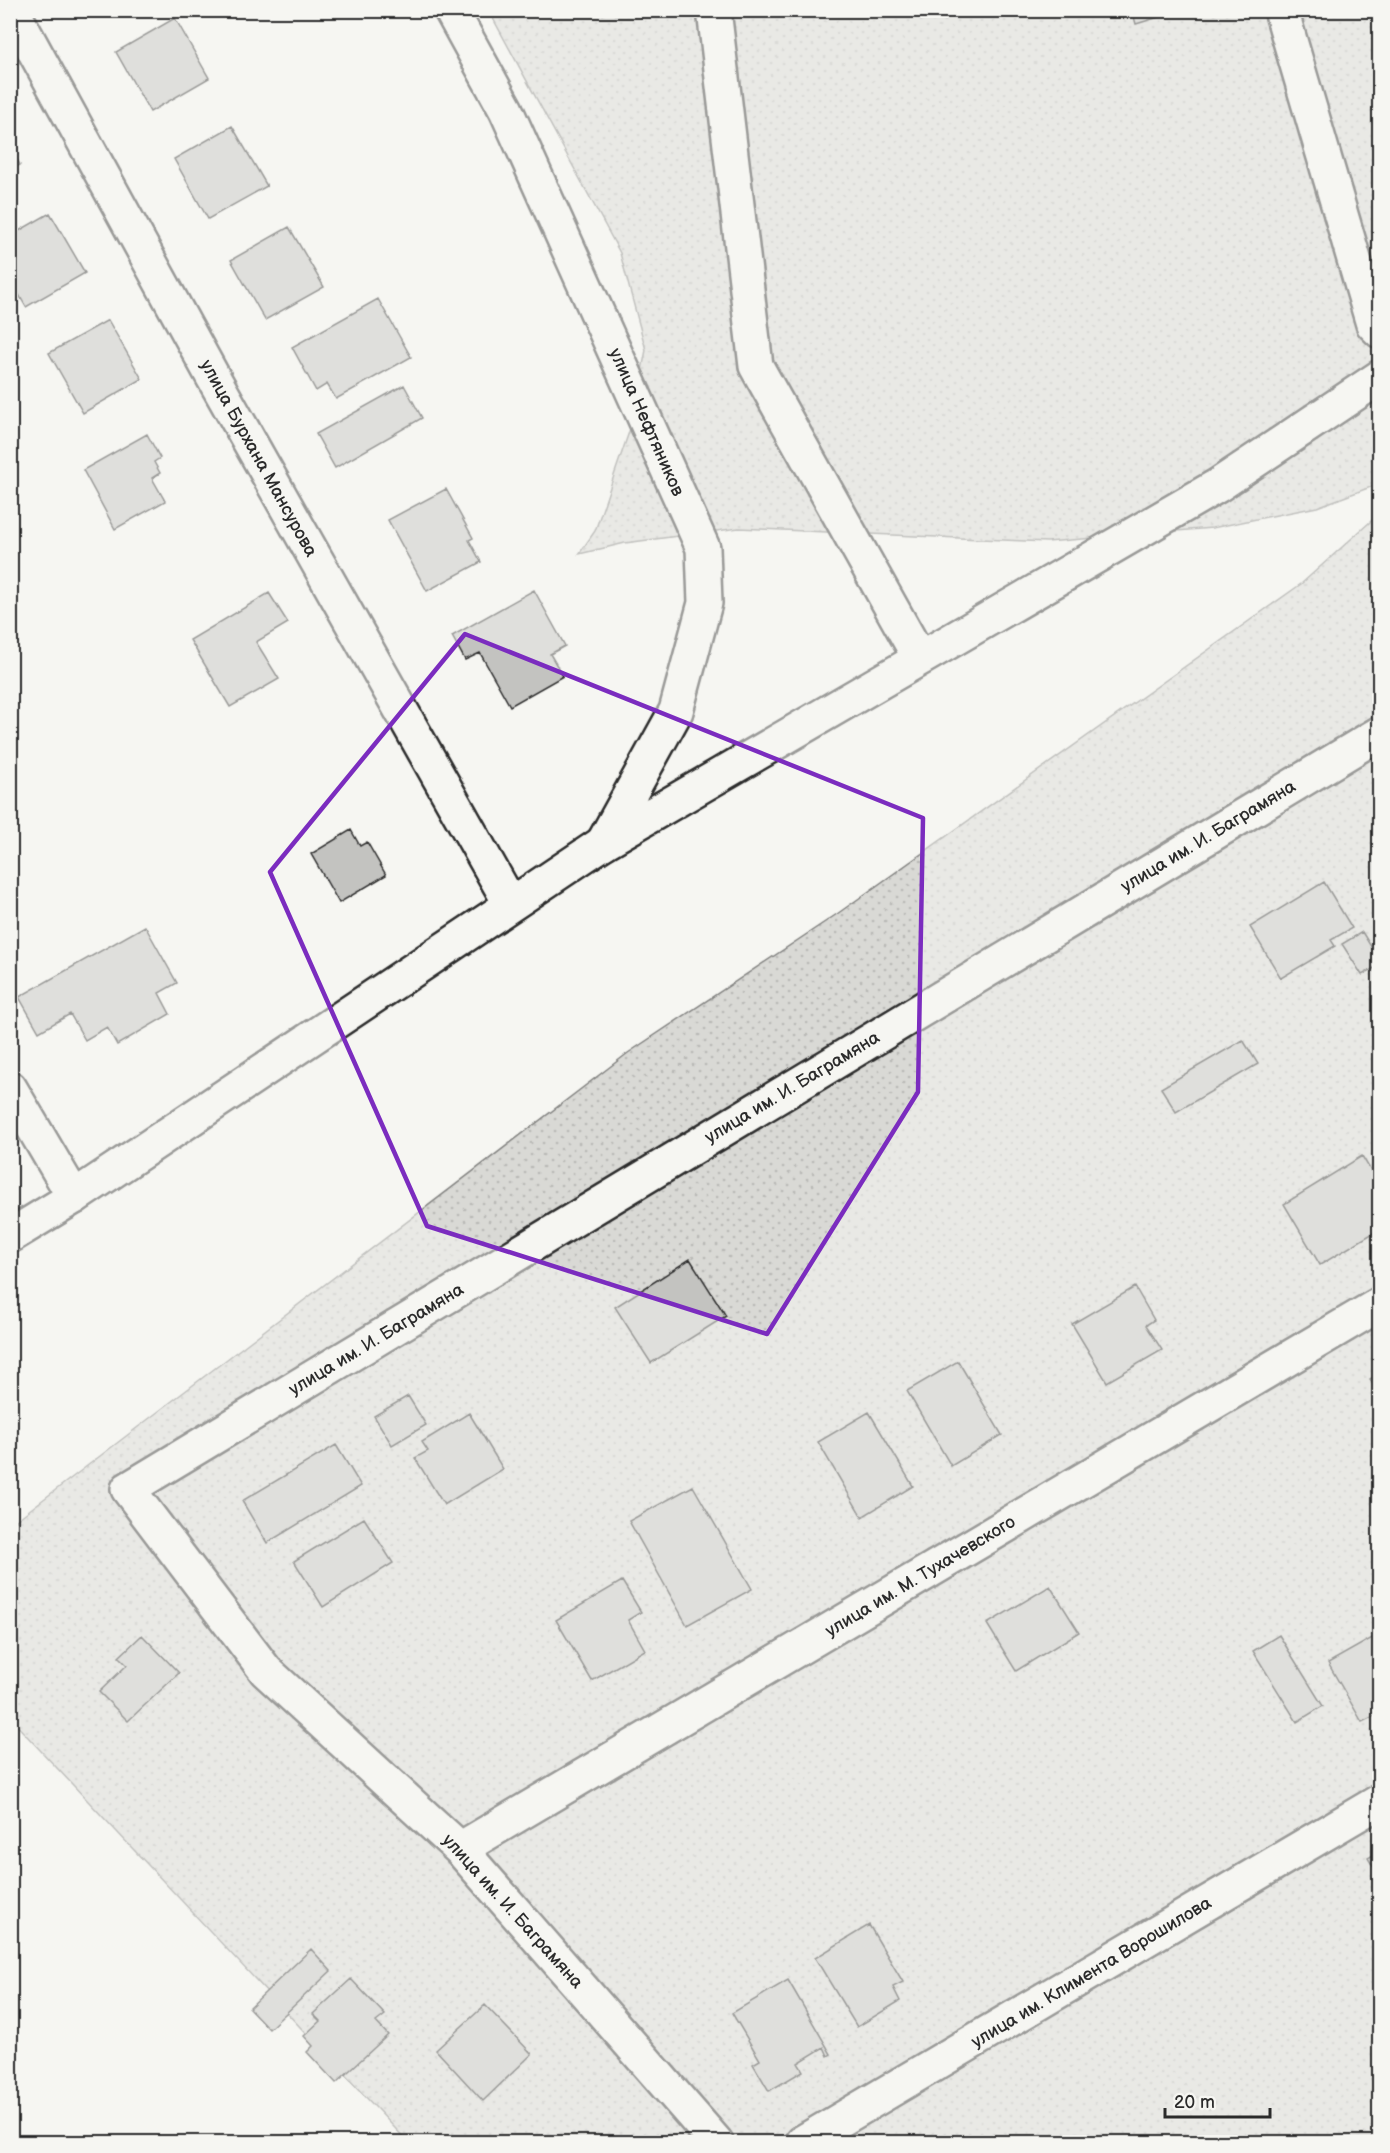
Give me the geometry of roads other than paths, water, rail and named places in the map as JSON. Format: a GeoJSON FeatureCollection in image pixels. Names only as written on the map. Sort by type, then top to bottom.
{"type":"FeatureCollection","features":[{"type":"Feature","properties":{"kind":"street","name":"улица Бурхана Мансурова"},"geometry":{"type":"LineString","coordinates":[[12,10],[213,377],[510,903]]}},
{"type":"Feature","properties":{"kind":"street","name":"улица Нефтяников"},"geometry":{"type":"LineString","coordinates":[[451,10],[506,110],[703,548],[705,603],[676,711],[603,843]]}},
{"type":"Feature","properties":{"kind":"street"},"geometry":{"type":"LineString","coordinates":[[714,10],[756,366],[919,657]]}},
{"type":"Feature","properties":{"kind":"street"},"geometry":{"type":"LineString","coordinates":[[1281,10],[1373,324],[1380,331]]}},
{"type":"Feature","properties":{"kind":"street"},"geometry":{"type":"LineString","coordinates":[[10,1236],[74,1197],[510,903],[603,843],[1216,486],[1380,377]]}},
{"type":"Feature","properties":{"kind":"street","name":"улица им. И. Баграмяна"},"geometry":{"type":"LineString","coordinates":[[716,2142],[460,1848],[266,1671],[128,1489],[1380,733]]}},
{"type":"Feature","properties":{"kind":"street"},"geometry":{"type":"LineString","coordinates":[[10,1088],[74,1197]]}},
{"type":"Feature","properties":{"kind":"street","name":"улица им. М. Тухачевского"},"geometry":{"type":"LineString","coordinates":[[460,1848],[1380,1304]]}},
{"type":"Feature","properties":{"kind":"street","name":"улица им. Климента Ворошилова"},"geometry":{"type":"LineString","coordinates":[[803,2142],[1380,1801]]}}]}
